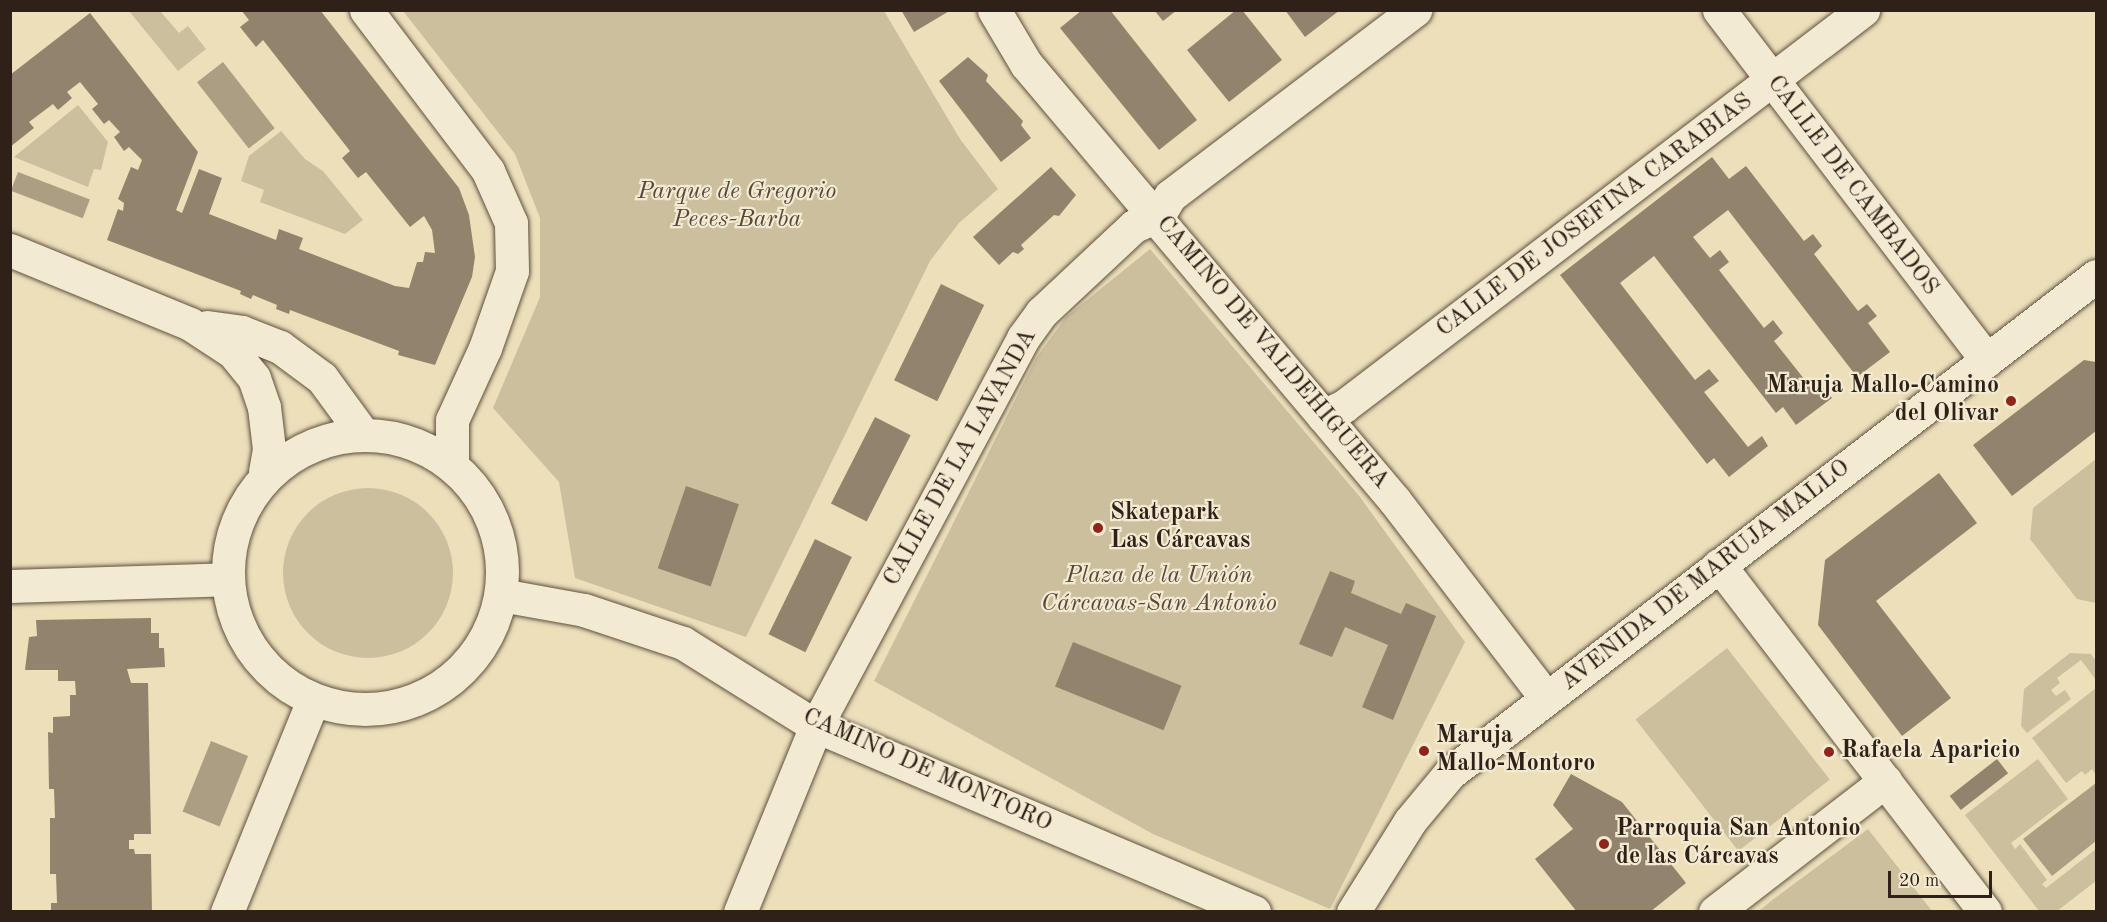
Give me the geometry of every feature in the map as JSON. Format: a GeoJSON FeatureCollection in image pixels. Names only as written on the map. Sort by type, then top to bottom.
{"type":"FeatureCollection","features":[{"type":"Feature","properties":{"kind":"street"},"geometry":{"type":"LineString","coordinates":[[366,10],[488,171],[511,223],[512,271],[484,348],[452,420],[452,466]]}},
{"type":"Feature","properties":{"kind":"street","name":"CAMINO DE VALDEHIGUERA"},"geometry":{"type":"LineString","coordinates":[[994,10],[1026,64],[1158,216],[1395,501],[1546,698]]}},
{"type":"Feature","properties":{"kind":"street","name":"CALLE DE LA LAVANDA"},"geometry":{"type":"LineString","coordinates":[[740,912],[816,726],[1023,338],[1041,313],[1134,226],[1158,216],[1170,196],[1415,10]]}},
{"type":"Feature","properties":{"kind":"street","name":"CALLE DE CAMBADOS"},"geometry":{"type":"LineString","coordinates":[[1719,10],[1987,360]]}},
{"type":"Feature","properties":{"kind":"street","name":"CALLE DE JOSEFINA CARABIAS"},"geometry":{"type":"LineString","coordinates":[[1323,416],[1344,406],[1772,82],[1863,10]]}},
{"type":"Feature","properties":{"kind":"street"},"geometry":{"type":"LineString","coordinates":[[10,250],[190,324],[233,352],[254,378],[264,407],[269,449],[266,472]]}},
{"type":"Feature","properties":{"kind":"street","name":"AVENIDA DE MARUJA MALLO"},"geometry":{"type":"LineString","coordinates":[[1353,912],[1410,821],[1450,773],[2097,276]]}},
{"type":"Feature","properties":{"kind":"street"},"geometry":{"type":"LineString","coordinates":[[190,324],[242,332],[280,347],[322,378],[363,434]]}},
{"type":"Feature","properties":{"kind":"street"},"geometry":{"type":"LineString","coordinates":[[363,434],[398,439],[436,454],[452,466],[465,477],[489,512],[502,553],[501,595],[489,634],[465,668],[433,693],[394,708],[353,711],[313,700],[279,681],[252,652],[234,618],[227,579],[231,537],[248,499],[266,472],[316,443],[363,434]]}},
{"type":"Feature","properties":{"kind":"street"},"geometry":{"type":"LineString","coordinates":[[1719,565],[1985,912]]}},
{"type":"Feature","properties":{"kind":"street"},"geometry":{"type":"LineString","coordinates":[[10,586],[227,579]]}},
{"type":"Feature","properties":{"kind":"street","name":"CAMINO DE MONTORO"},"geometry":{"type":"LineString","coordinates":[[501,595],[584,610],[683,644],[816,726],[1254,912]]}},
{"type":"Feature","properties":{"kind":"street"},"geometry":{"type":"LineString","coordinates":[[227,912],[313,700]]}},
{"type":"Feature","properties":{"kind":"street"},"geometry":{"type":"LineString","coordinates":[[1715,912],[1885,781]]}},
{"type":"Feature","properties":{"kind":"green space"},"geometry":{"type":"Polygon","coordinates":[[[129,11],[160,11],[179,33],[188,26],[206,49],[178,71],[129,11]]]}},
{"type":"Feature","properties":{"kind":"green space","name":"Parque de Gregorio Peces-Barba"},"geometry":{"type":"Polygon","coordinates":[[[403,11],[884,11],[960,139],[998,189],[959,223],[930,261],[746,637],[575,578],[559,482],[493,408],[540,297],[540,218],[515,154],[403,11]]]}},
{"type":"Feature","properties":{"kind":"green space"},"geometry":{"type":"Polygon","coordinates":[[[78,105],[108,142],[101,170],[94,169],[88,187],[14,157],[78,105]]]}},
{"type":"Feature","properties":{"kind":"green space"},"geometry":{"type":"Polygon","coordinates":[[[281,131],[305,159],[323,171],[363,220],[345,234],[260,202],[264,190],[241,181],[249,156],[281,131]]]}},
{"type":"Feature","properties":{"kind":"green space","name":"Plaza de la Unión Cárcavas-San Antonio"},"geometry":{"type":"Polygon","coordinates":[[[1150,249],[1360,497],[1465,642],[1330,909],[1153,834],[874,681],[1036,358],[1066,317],[1150,249]]]}},
{"type":"Feature","properties":{"kind":"green space"},"geometry":{"type":"Polygon","coordinates":[[[2096,459],[2096,603],[2077,599],[2030,539],[2033,508],[2096,459]]]}},
{"type":"Feature","properties":{"kind":"green space"},"geometry":{"type":"Polygon","coordinates":[[[368,488],[400,495],[415,502],[428,513],[439,526],[446,541],[453,573],[446,605],[439,620],[428,633],[415,644],[400,651],[368,658],[336,651],[321,644],[308,633],[297,620],[290,605],[283,573],[290,541],[297,526],[308,513],[321,502],[336,495],[368,488]]]}},
{"type":"Feature","properties":{"kind":"green space"},"geometry":{"type":"Polygon","coordinates":[[[1727,648],[1830,780],[1738,851],[1636,719],[1727,648]]]}},
{"type":"Feature","properties":{"kind":"green space"},"geometry":{"type":"Polygon","coordinates":[[[2070,653],[2091,654],[2096,661],[2096,680],[2081,660],[2057,678],[2060,683],[2051,690],[2056,696],[2065,690],[2071,699],[2027,733],[2021,726],[2024,689],[2070,653]]]}},
{"type":"Feature","properties":{"kind":"green space"},"geometry":{"type":"Polygon","coordinates":[[[2096,688],[2096,775],[2092,769],[2085,775],[2082,771],[2066,783],[2032,738],[2096,688]]]}},
{"type":"Feature","properties":{"kind":"green space"},"geometry":{"type":"Polygon","coordinates":[[[2038,759],[2068,799],[2011,843],[2015,849],[2020,844],[2047,880],[2042,884],[2046,888],[2096,849],[2096,881],[2057,911],[2039,911],[1965,815],[2038,759]]]}},
{"type":"Feature","properties":{"kind":"green space"},"geometry":{"type":"Polygon","coordinates":[[[1868,829],[1932,911],[1759,911],[1771,901],[1868,829]]]}},
{"type":"Feature","properties":{"kind":"shaded area"},"geometry":{"type":"Polygon","coordinates":[[[223,62],[275,128],[249,149],[197,82],[223,62]]]}},
{"type":"Feature","properties":{"kind":"shaded area"},"geometry":{"type":"Polygon","coordinates":[[[18,172],[90,200],[83,218],[11,191],[18,172]]]}},
{"type":"Feature","properties":{"kind":"shaded area"},"geometry":{"type":"Polygon","coordinates":[[[211,741],[248,756],[220,826],[183,811],[211,741]]]}},
{"type":"Feature","properties":{"kind":"shaded area"},"geometry":{"type":"Polygon","coordinates":[[[2096,783],[2096,841],[2052,876],[2023,839],[2096,783]]]}},
{"type":"Feature","properties":{"kind":"building"},"geometry":{"type":"Polygon","coordinates":[[[241,10],[320,10],[459,188],[469,215],[475,257],[472,277],[435,365],[398,355],[399,351],[290,310],[289,314],[276,309],[277,305],[253,295],[251,299],[240,294],[241,291],[107,240],[118,209],[123,211],[124,203],[118,199],[131,167],[138,170],[142,160],[129,147],[124,151],[114,137],[120,132],[109,120],[104,124],[92,109],[98,104],[80,82],[67,92],[72,98],[58,110],[53,104],[29,122],[34,128],[10,147],[10,75],[90,13],[198,152],[176,210],[182,213],[199,169],[222,178],[209,214],[276,240],[279,229],[303,238],[299,249],[395,286],[409,288],[417,262],[423,262],[425,252],[435,253],[432,230],[424,216],[410,227],[366,172],[358,178],[342,158],[350,151],[263,40],[256,47],[240,27],[249,20],[241,10]]]}},
{"type":"Feature","properties":{"kind":"building"},"geometry":{"type":"Polygon","coordinates":[[[901,10],[951,10],[914,32],[901,10]]]}},
{"type":"Feature","properties":{"kind":"building"},"geometry":{"type":"Polygon","coordinates":[[[1082,10],[1110,10],[1197,120],[1159,150],[1060,28],[1082,10]]]}},
{"type":"Feature","properties":{"kind":"building"},"geometry":{"type":"Polygon","coordinates":[[[1154,10],[1177,10],[1163,21],[1154,10]]]}},
{"type":"Feature","properties":{"kind":"building"},"geometry":{"type":"Polygon","coordinates":[[[1236,10],[1242,10],[1282,60],[1229,102],[1187,50],[1236,10]]]}},
{"type":"Feature","properties":{"kind":"building"},"geometry":{"type":"Polygon","coordinates":[[[1285,10],[1340,10],[1305,37],[1285,10]]]}},
{"type":"Feature","properties":{"kind":"building"},"geometry":{"type":"Polygon","coordinates":[[[968,57],[988,75],[986,81],[1023,121],[1021,125],[1031,138],[1001,162],[939,81],[968,57]]]}},
{"type":"Feature","properties":{"kind":"building"},"geometry":{"type":"Polygon","coordinates":[[[1712,157],[1729,179],[1746,166],[1804,241],[1813,234],[1822,246],[1814,254],[1858,311],[1867,304],[1877,316],[1868,323],[1890,352],[1857,377],[1728,210],[1693,237],[1710,258],[1720,250],[1729,262],[1719,270],[1764,328],[1773,320],[1783,333],[1774,341],[1816,394],[1824,388],[1832,398],[1796,425],[1783,407],[1776,413],[1654,256],[1620,283],[1695,380],[1709,369],[1719,381],[1704,392],[1748,447],[1762,436],[1768,446],[1729,477],[1714,458],[1707,464],[1560,275],[1712,157]]]}},
{"type":"Feature","properties":{"kind":"building"},"geometry":{"type":"Polygon","coordinates":[[[1051,167],[1076,195],[1059,216],[1054,215],[1021,245],[1024,249],[1018,254],[1013,252],[999,265],[973,237],[1051,167]]]}},
{"type":"Feature","properties":{"kind":"building"},"geometry":{"type":"Polygon","coordinates":[[[941,284],[984,305],[937,401],[894,380],[941,284]]]}},
{"type":"Feature","properties":{"kind":"building"},"geometry":{"type":"Polygon","coordinates":[[[2084,360],[2096,362],[2096,431],[2012,496],[1973,445],[2084,360]]]}},
{"type":"Feature","properties":{"kind":"building"},"geometry":{"type":"Polygon","coordinates":[[[875,417],[911,435],[867,522],[831,503],[875,417]]]}},
{"type":"Feature","properties":{"kind":"building"},"geometry":{"type":"Polygon","coordinates":[[[1939,473],[1977,523],[1876,601],[1951,698],[1902,736],[1818,625],[1825,560],[1939,473]]]}},
{"type":"Feature","properties":{"kind":"building"},"geometry":{"type":"Polygon","coordinates":[[[686,486],[739,504],[711,586],[658,568],[686,486]]]}},
{"type":"Feature","properties":{"kind":"building"},"geometry":{"type":"Polygon","coordinates":[[[815,539],[852,557],[805,652],[769,634],[815,539]]]}},
{"type":"Feature","properties":{"kind":"building"},"geometry":{"type":"Polygon","coordinates":[[[1330,571],[1355,581],[1351,593],[1401,614],[1406,603],[1436,616],[1393,720],[1362,707],[1388,645],[1345,627],[1332,657],[1299,644],[1330,571]]]}},
{"type":"Feature","properties":{"kind":"building"},"geometry":{"type":"Polygon","coordinates":[[[151,618],[151,633],[159,633],[159,648],[164,648],[165,667],[127,669],[131,683],[148,683],[151,834],[134,834],[134,840],[129,840],[129,849],[134,849],[135,854],[151,854],[152,912],[51,912],[51,903],[57,903],[56,874],[50,874],[50,818],[55,818],[54,789],[49,789],[48,732],[53,733],[53,717],[70,716],[70,695],[76,695],[75,681],[58,681],[58,670],[25,670],[29,637],[37,636],[36,620],[151,618]]]}},
{"type":"Feature","properties":{"kind":"building"},"geometry":{"type":"Polygon","coordinates":[[[1073,642],[1181,686],[1163,730],[1055,687],[1073,642]]]}},
{"type":"Feature","properties":{"kind":"building"},"geometry":{"type":"Polygon","coordinates":[[[1997,759],[2008,773],[1961,810],[1950,796],[1997,759]]]}},
{"type":"Feature","properties":{"kind":"building","name":"Parroquia San Antonio de las Cárcavas"},"geometry":{"type":"Polygon","coordinates":[[[1571,774],[1622,802],[1686,883],[1650,912],[1577,912],[1535,859],[1573,829],[1553,805],[1571,774]]]}},
{"type":"Feature","properties":{"kind":"place","name":"Maruja Mallo-Camino del Olivar"},"geometry":{"type":"Point","coordinates":[2011,401]}},
{"type":"Feature","properties":{"kind":"place","name":"Skatepark Las Cárcavas"},"geometry":{"type":"Point","coordinates":[1098,528]}},
{"type":"Feature","properties":{"kind":"place","name":"Maruja Mallo-Montoro"},"geometry":{"type":"Point","coordinates":[1424,751]}},
{"type":"Feature","properties":{"kind":"place","name":"Rafaela Aparicio"},"geometry":{"type":"Point","coordinates":[1829,752]}},
{"type":"Feature","properties":{"kind":"place","name":"Parroquia San Antonio de las Cárcavas"},"geometry":{"type":"Point","coordinates":[1604,844]}}]}
